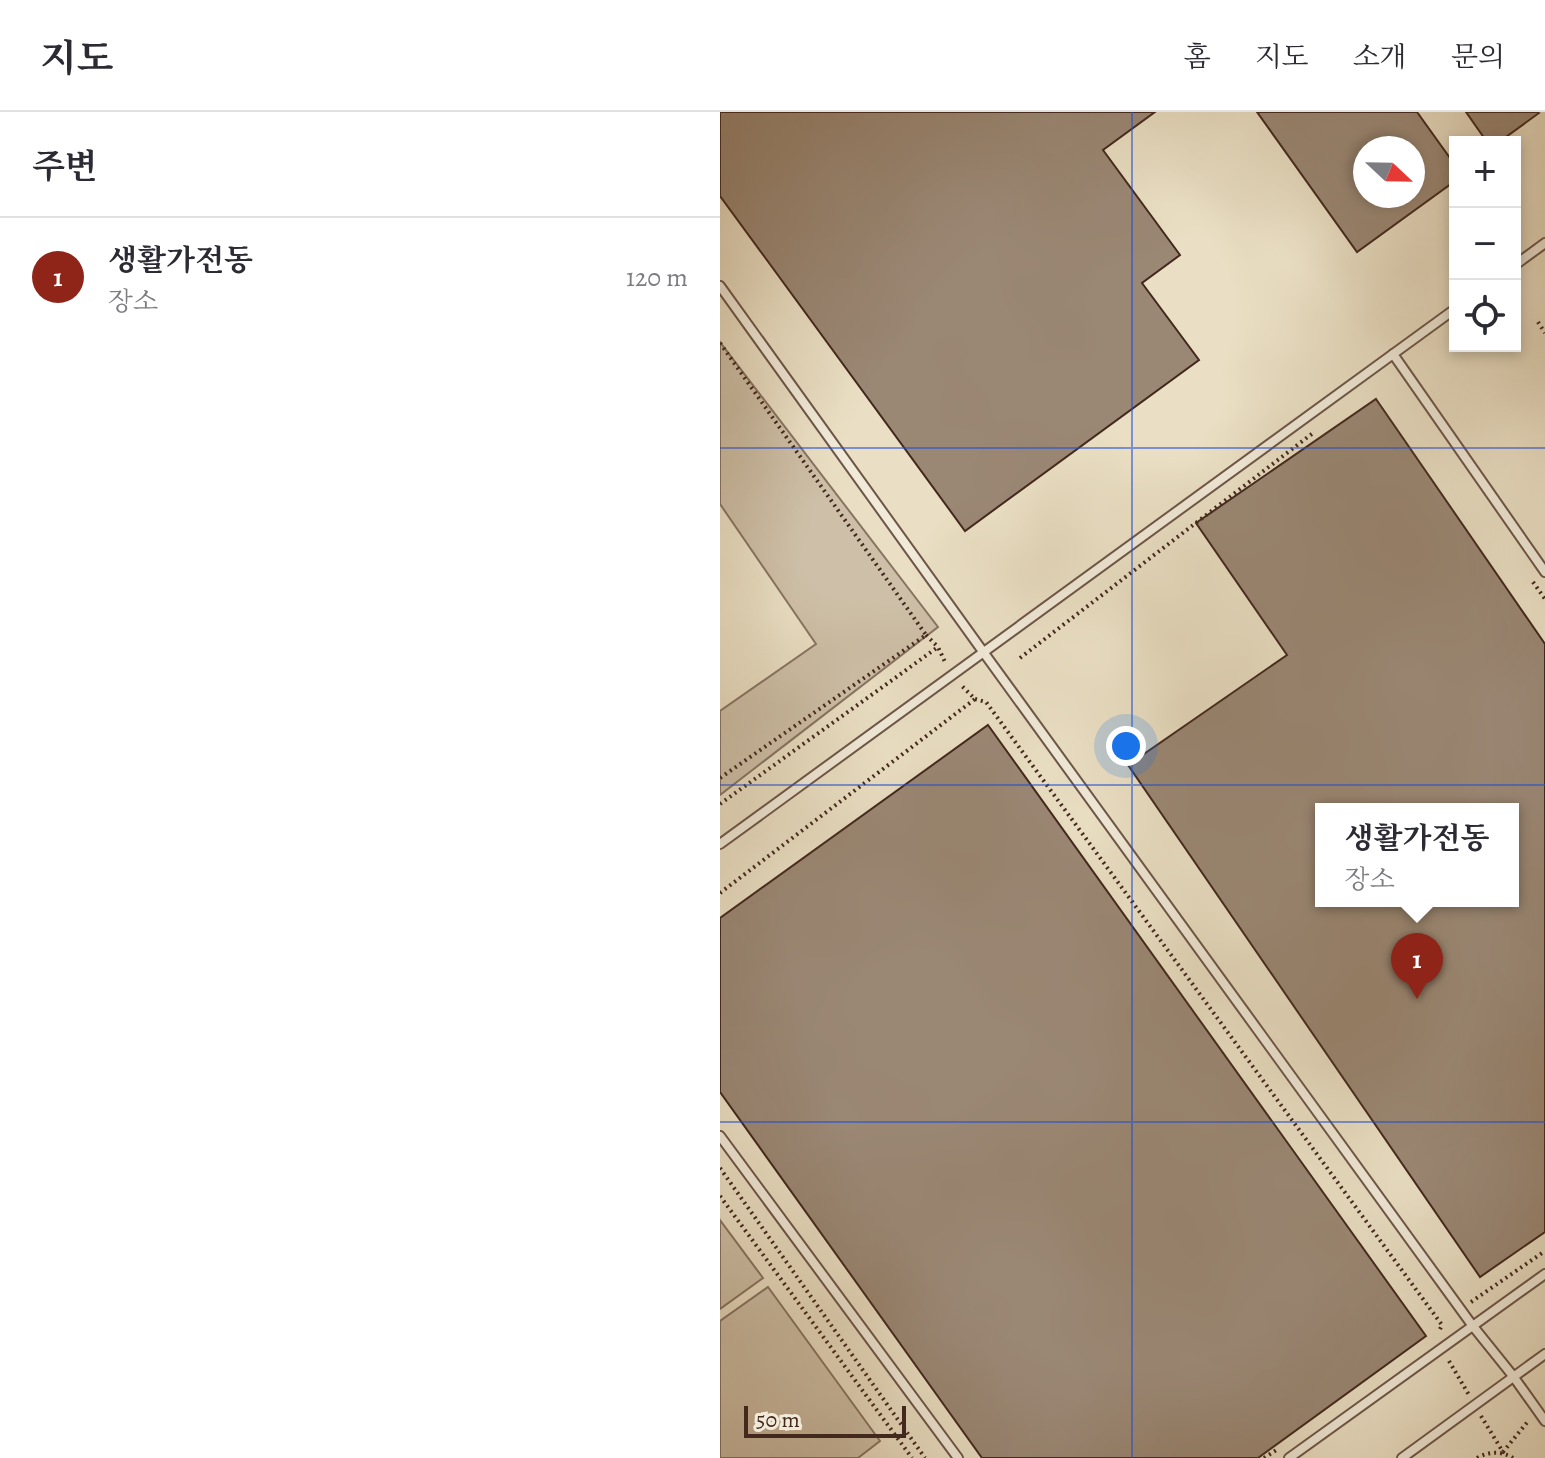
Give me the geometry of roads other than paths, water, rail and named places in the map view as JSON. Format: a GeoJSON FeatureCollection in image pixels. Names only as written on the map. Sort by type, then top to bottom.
{"type":"FeatureCollection","features":[{"type":"Feature","properties":{"kind":"lane"},"geometry":{"type":"LineString","coordinates":[[1521,261],[1545,243]]}},
{"type":"Feature","properties":{"kind":"lane"},"geometry":{"type":"LineString","coordinates":[[720,286],[1472,1325],[1545,1421]]}},
{"type":"Feature","properties":{"kind":"lane"},"geometry":{"type":"LineString","coordinates":[[720,844],[1449,313]]}},
{"type":"Feature","properties":{"kind":"lane"},"geometry":{"type":"LineString","coordinates":[[1393,354],[1545,572]]}},
{"type":"Feature","properties":{"kind":"lane"},"geometry":{"type":"LineString","coordinates":[[720,1136],[958,1458]]}},
{"type":"Feature","properties":{"kind":"lane"},"geometry":{"type":"LineString","coordinates":[[1289,1458],[1545,1274]]}},
{"type":"Feature","properties":{"kind":"lane"},"geometry":{"type":"LineString","coordinates":[[1402,1458],[1545,1354]]}},
{"type":"Feature","properties":{"kind":"place","name":"생활가전동"},"geometry":{"type":"Point","coordinates":[1417,999]}}]}
